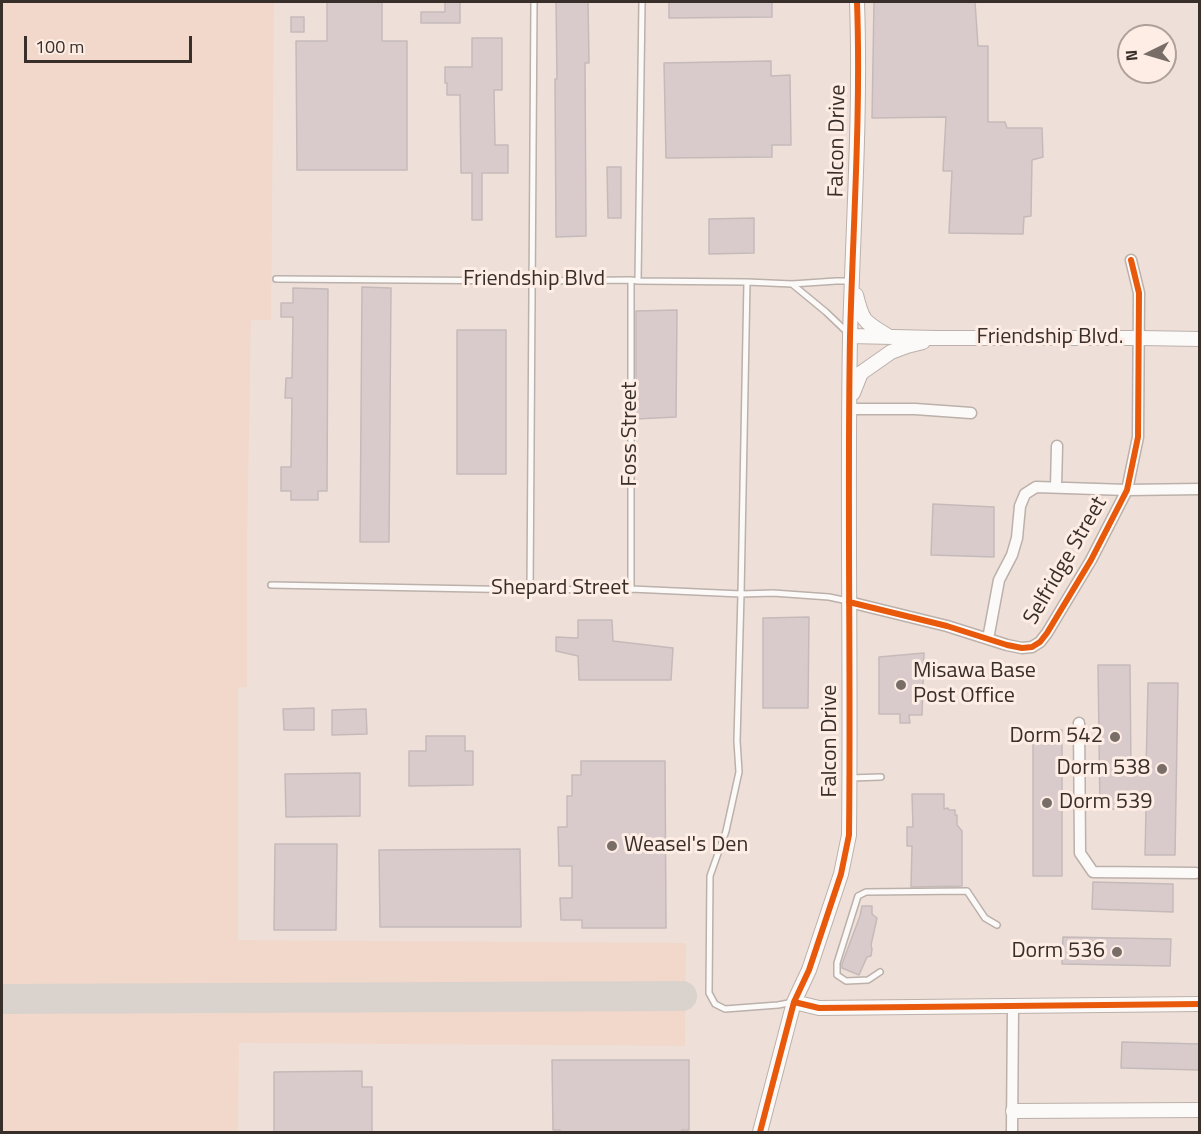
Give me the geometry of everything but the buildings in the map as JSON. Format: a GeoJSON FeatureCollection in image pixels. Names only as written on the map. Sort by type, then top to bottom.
{"type":"FeatureCollection","features":[{"type":"Feature","properties":{"kind":"street","name":"Falcon Drive"},"geometry":{"type":"LineString","coordinates":[[760,1132],[795,1002],[841,873],[849,835],[850,336],[857,120],[857,2]]}},
{"type":"Feature","properties":{"kind":"street","name":"Selfridge Street"},"geometry":{"type":"LineString","coordinates":[[849,602],[937,623],[1007,645],[1022,648],[1032,647],[1040,642],[1091,560],[1127,490],[1138,437],[1140,338],[1139,293],[1131,260]]}},
{"type":"Feature","properties":{"kind":"street"},"geometry":{"type":"LineString","coordinates":[[852,282],[865,322],[888,336]]}},
{"type":"Feature","properties":{"kind":"street","name":"Friendship Blvd."},"geometry":{"type":"LineString","coordinates":[[850,336],[1200,339]]}},
{"type":"Feature","properties":{"kind":"street","name":"Friendship Blvd."},"geometry":{"type":"LineString","coordinates":[[850,404],[861,373],[878,360],[907,346],[937,338]]}},
{"type":"Feature","properties":{"kind":"street"},"geometry":{"type":"LineString","coordinates":[[850,404],[971,413]]}},
{"type":"Feature","properties":{"kind":"street"},"geometry":{"type":"LineString","coordinates":[[1056,487],[1057,446]]}},
{"type":"Feature","properties":{"kind":"street"},"geometry":{"type":"LineString","coordinates":[[988,639],[999,580],[1012,555],[1017,538],[1020,506],[1024,494],[1036,487],[1127,490],[1200,489]]}},
{"type":"Feature","properties":{"kind":"street"},"geometry":{"type":"LineString","coordinates":[[1079,723],[1080,853],[1092,872],[1196,873]]}},
{"type":"Feature","properties":{"kind":"street"},"geometry":{"type":"LineString","coordinates":[[795,1002],[819,1008],[1200,1004]]}},
{"type":"Feature","properties":{"kind":"street"},"geometry":{"type":"LineString","coordinates":[[1012,1132],[1013,1006]]}},
{"type":"Feature","properties":{"kind":"street"},"geometry":{"type":"LineString","coordinates":[[1012,1111],[1200,1110]]}},
{"type":"Feature","properties":{"kind":"lane"},"geometry":{"type":"LineString","coordinates":[[530,590],[534,2]]}},
{"type":"Feature","properties":{"kind":"lane"},"geometry":{"type":"LineString","coordinates":[[638,281],[642,2]]}},
{"type":"Feature","properties":{"kind":"lane","name":"Friendship Blvd"},"geometry":{"type":"LineString","coordinates":[[276,279],[631,280],[792,284],[852,282]]}},
{"type":"Feature","properties":{"kind":"lane","name":"Foss Street"},"geometry":{"type":"LineString","coordinates":[[631,280],[631,589]]}},
{"type":"Feature","properties":{"kind":"lane"},"geometry":{"type":"LineString","coordinates":[[747,282],[737,741],[739,772],[726,831],[711,876],[709,993],[715,1004],[725,1009],[795,1002]]}},
{"type":"Feature","properties":{"kind":"lane"},"geometry":{"type":"LineString","coordinates":[[792,284],[826,312],[850,336]]}},
{"type":"Feature","properties":{"kind":"lane","name":"Shepard Street"},"geometry":{"type":"LineString","coordinates":[[271,585],[774,593],[829,597],[849,602]]}},
{"type":"Feature","properties":{"kind":"lane"},"geometry":{"type":"LineString","coordinates":[[850,778],[881,777]]}},
{"type":"Feature","properties":{"kind":"lane"},"geometry":{"type":"LineString","coordinates":[[880,972],[868,980],[846,981],[837,975],[837,963],[858,896],[866,892],[967,891],[985,918],[997,925]]}},
{"type":"Feature","properties":{"kind":"shaded area"},"geometry":{"type":"Polygon","coordinates":[[[2,2],[274,2],[271,320],[251,320],[247,687],[238,688],[238,940],[686,943],[685,1046],[239,1043],[238,1132],[2,1132],[2,2]]]}},
{"type":"Feature","properties":{"kind":"taxiway"},"geometry":{"type":"LineString","coordinates":[[2,999],[682,996]]}},
{"type":"Feature","properties":{"kind":"cycle path"},"geometry":{"type":"LineString","coordinates":[[760,1132],[794,1002],[809,970],[841,874],[849,835],[849,399],[857,127],[857,2]]}},
{"type":"Feature","properties":{"kind":"cycle path"},"geometry":{"type":"LineString","coordinates":[[849,602],[947,626],[1007,645],[1022,648],[1032,647],[1040,642],[1091,560],[1127,490],[1138,437],[1139,293],[1131,260]]}},
{"type":"Feature","properties":{"kind":"cycle path"},"geometry":{"type":"LineString","coordinates":[[794,1002],[819,1008],[1200,1004]]}},
{"type":"Feature","properties":{"kind":"place","name":"Misawa Base Post Office"},"geometry":{"type":"Point","coordinates":[901,685]}},
{"type":"Feature","properties":{"kind":"place","name":"Dorm 542"},"geometry":{"type":"Point","coordinates":[1115,737]}},
{"type":"Feature","properties":{"kind":"place","name":"Dorm 538"},"geometry":{"type":"Point","coordinates":[1162,769]}},
{"type":"Feature","properties":{"kind":"place","name":"Dorm 539"},"geometry":{"type":"Point","coordinates":[1047,803]}},
{"type":"Feature","properties":{"kind":"place","name":"Weasel's Den"},"geometry":{"type":"Point","coordinates":[612,846]}},
{"type":"Feature","properties":{"kind":"place","name":"Dorm 536"},"geometry":{"type":"Point","coordinates":[1117,952]}}]}
